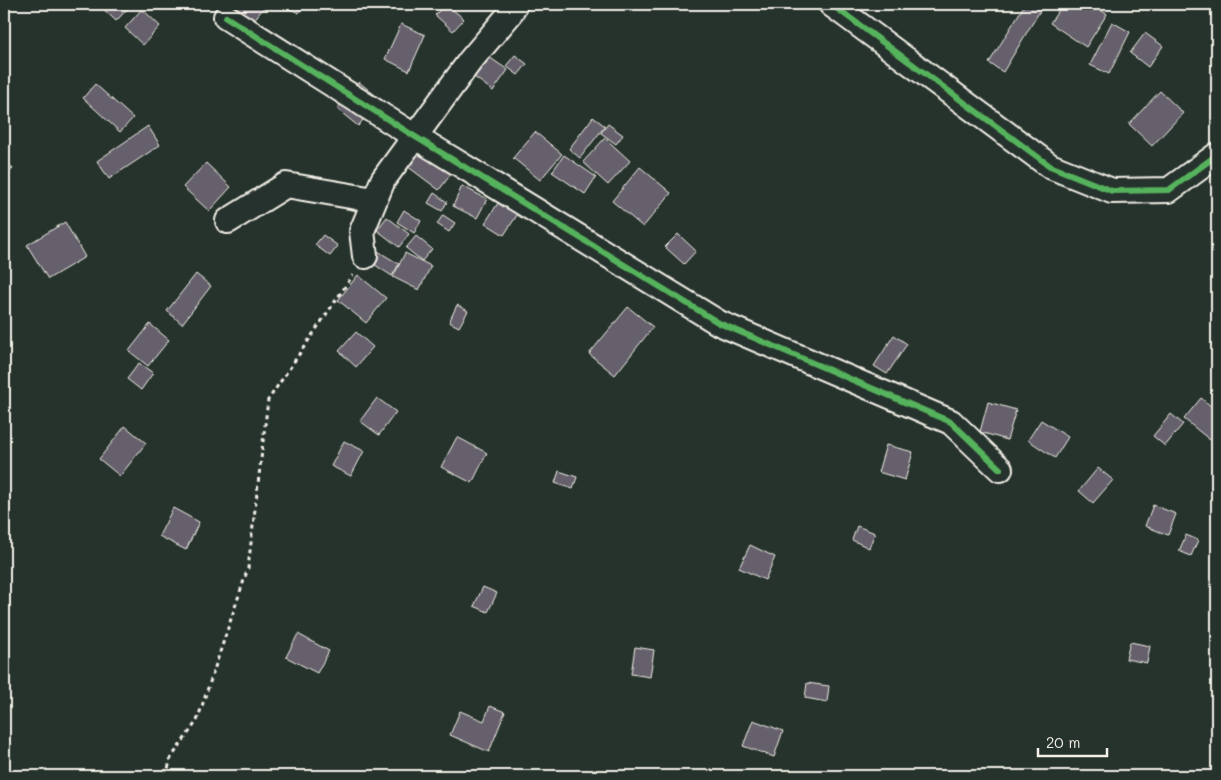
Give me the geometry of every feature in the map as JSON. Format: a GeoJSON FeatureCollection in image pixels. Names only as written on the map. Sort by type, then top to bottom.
{"type":"FeatureCollection","features":[{"type":"Feature","properties":{"kind":"street"},"geometry":{"type":"LineString","coordinates":[[365,256],[362,231],[383,180],[470,61],[509,15],[515,4]]}},
{"type":"Feature","properties":{"kind":"street"},"geometry":{"type":"LineString","coordinates":[[831,4],[1050,166],[1112,190],[1169,190],[1217,155]]}},
{"type":"Feature","properties":{"kind":"street"},"geometry":{"type":"LineString","coordinates":[[226,17],[718,324],[950,422],[1000,468]]}},
{"type":"Feature","properties":{"kind":"street"},"geometry":{"type":"LineString","coordinates":[[228,221],[286,186],[374,200]]}},
{"type":"Feature","properties":{"kind":"path"},"geometry":{"type":"LineString","coordinates":[[166,776],[171,758],[197,721],[248,568],[268,400],[365,256]]}},
{"type":"Feature","properties":{"kind":"building"},"geometry":{"type":"Polygon","coordinates":[[[98,4],[132,4],[116,21],[98,4]]]}},
{"type":"Feature","properties":{"kind":"building"},"geometry":{"type":"Polygon","coordinates":[[[233,4],[267,4],[253,21],[233,4]]]}},
{"type":"Feature","properties":{"kind":"building"},"geometry":{"type":"Polygon","coordinates":[[[279,4],[303,4],[299,13],[279,4]]]}},
{"type":"Feature","properties":{"kind":"building"},"geometry":{"type":"Polygon","coordinates":[[[446,4],[464,19],[453,31],[435,15],[446,4]]]}},
{"type":"Feature","properties":{"kind":"building"},"geometry":{"type":"Polygon","coordinates":[[[1025,4],[1044,4],[1003,72],[989,63],[1025,4]]]}},
{"type":"Feature","properties":{"kind":"building"},"geometry":{"type":"Polygon","coordinates":[[[1063,4],[1091,4],[1107,14],[1086,47],[1050,23],[1063,4]]]}},
{"type":"Feature","properties":{"kind":"building"},"geometry":{"type":"Polygon","coordinates":[[[142,9],[160,26],[143,45],[125,28],[142,9]]]}},
{"type":"Feature","properties":{"kind":"building"},"geometry":{"type":"Polygon","coordinates":[[[1112,22],[1130,32],[1109,74],[1090,65],[1112,22]]]}},
{"type":"Feature","properties":{"kind":"building"},"geometry":{"type":"Polygon","coordinates":[[[401,24],[425,35],[409,71],[385,59],[401,24]]]}},
{"type":"Feature","properties":{"kind":"building"},"geometry":{"type":"Polygon","coordinates":[[[1145,33],[1163,46],[1148,67],[1130,53],[1145,33]]]}},
{"type":"Feature","properties":{"kind":"building"},"geometry":{"type":"Polygon","coordinates":[[[483,53],[508,70],[493,91],[469,73],[483,53]]]}},
{"type":"Feature","properties":{"kind":"building"},"geometry":{"type":"Polygon","coordinates":[[[515,55],[527,64],[518,75],[506,66],[515,55]]]}},
{"type":"Feature","properties":{"kind":"building"},"geometry":{"type":"Polygon","coordinates":[[[359,82],[380,99],[358,126],[337,109],[359,82]]]}},
{"type":"Feature","properties":{"kind":"building"},"geometry":{"type":"Polygon","coordinates":[[[95,84],[133,118],[120,132],[83,98],[95,84]]]}},
{"type":"Feature","properties":{"kind":"building"},"geometry":{"type":"Polygon","coordinates":[[[1160,91],[1183,113],[1152,146],[1129,124],[1160,91]]]}},
{"type":"Feature","properties":{"kind":"building"},"geometry":{"type":"Polygon","coordinates":[[[593,117],[605,126],[580,158],[569,149],[593,117]]]}},
{"type":"Feature","properties":{"kind":"building"},"geometry":{"type":"Polygon","coordinates":[[[608,124],[623,135],[616,144],[601,133],[608,124]]]}},
{"type":"Feature","properties":{"kind":"building"},"geometry":{"type":"Polygon","coordinates":[[[148,126],[160,145],[109,179],[97,161],[148,126]]]}},
{"type":"Feature","properties":{"kind":"building"},"geometry":{"type":"Polygon","coordinates":[[[535,132],[562,154],[540,180],[513,158],[535,132]]]}},
{"type":"Feature","properties":{"kind":"building"},"geometry":{"type":"Polygon","coordinates":[[[605,138],[630,161],[608,185],[583,162],[605,138]]]}},
{"type":"Feature","properties":{"kind":"building"},"geometry":{"type":"Polygon","coordinates":[[[427,141],[458,165],[439,190],[407,166],[427,141]]]}},
{"type":"Feature","properties":{"kind":"building"},"geometry":{"type":"Polygon","coordinates":[[[564,155],[596,177],[585,194],[552,172],[564,155]]]}},
{"type":"Feature","properties":{"kind":"building"},"geometry":{"type":"Polygon","coordinates":[[[4,157],[13,169],[4,176],[4,157]]]}},
{"type":"Feature","properties":{"kind":"building"},"geometry":{"type":"Polygon","coordinates":[[[206,163],[231,187],[209,211],[183,187],[206,163]]]}},
{"type":"Feature","properties":{"kind":"building"},"geometry":{"type":"Polygon","coordinates":[[[640,167],[671,193],[643,227],[612,201],[640,167]]]}},
{"type":"Feature","properties":{"kind":"building"},"geometry":{"type":"Polygon","coordinates":[[[510,185],[529,197],[504,235],[485,223],[510,185]]]}},
{"type":"Feature","properties":{"kind":"building"},"geometry":{"type":"Polygon","coordinates":[[[462,186],[487,199],[477,218],[453,206],[462,186]]]}},
{"type":"Feature","properties":{"kind":"building"},"geometry":{"type":"Polygon","coordinates":[[[434,193],[447,202],[442,211],[428,203],[434,193]]]}},
{"type":"Feature","properties":{"kind":"building"},"geometry":{"type":"Polygon","coordinates":[[[404,210],[421,221],[414,233],[397,222],[404,210]]]}},
{"type":"Feature","properties":{"kind":"building"},"geometry":{"type":"Polygon","coordinates":[[[443,215],[455,223],[449,232],[437,224],[443,215]]]}},
{"type":"Feature","properties":{"kind":"building"},"geometry":{"type":"Polygon","coordinates":[[[387,217],[409,234],[399,247],[377,230],[387,217]]]}},
{"type":"Feature","properties":{"kind":"building"},"geometry":{"type":"Polygon","coordinates":[[[65,222],[85,257],[48,279],[27,245],[65,222]]]}},
{"type":"Feature","properties":{"kind":"building"},"geometry":{"type":"Polygon","coordinates":[[[678,234],[696,251],[684,264],[665,247],[678,234]]]}},
{"type":"Feature","properties":{"kind":"building"},"geometry":{"type":"Polygon","coordinates":[[[323,235],[338,246],[330,256],[315,245],[323,235]]]}},
{"type":"Feature","properties":{"kind":"building"},"geometry":{"type":"Polygon","coordinates":[[[416,236],[432,249],[422,261],[406,248],[416,236]]]}},
{"type":"Feature","properties":{"kind":"building"},"geometry":{"type":"Polygon","coordinates":[[[376,250],[399,264],[392,276],[369,261],[376,250]]]}},
{"type":"Feature","properties":{"kind":"building"},"geometry":{"type":"Polygon","coordinates":[[[405,253],[431,266],[419,290],[393,277],[405,253]]]}},
{"type":"Feature","properties":{"kind":"building"},"geometry":{"type":"Polygon","coordinates":[[[196,274],[211,286],[182,324],[167,311],[196,274]]]}},
{"type":"Feature","properties":{"kind":"building"},"geometry":{"type":"Polygon","coordinates":[[[358,275],[386,298],[366,323],[338,300],[358,275]]]}},
{"type":"Feature","properties":{"kind":"building"},"geometry":{"type":"Polygon","coordinates":[[[457,305],[468,311],[459,327],[449,322],[457,305]]]}},
{"type":"Feature","properties":{"kind":"building"},"geometry":{"type":"Polygon","coordinates":[[[628,307],[653,327],[615,375],[589,354],[628,307]]]}},
{"type":"Feature","properties":{"kind":"building"},"geometry":{"type":"Polygon","coordinates":[[[150,324],[169,340],[148,366],[129,351],[150,324]]]}},
{"type":"Feature","properties":{"kind":"building"},"geometry":{"type":"Polygon","coordinates":[[[356,332],[373,347],[356,367],[339,351],[356,332]]]}},
{"type":"Feature","properties":{"kind":"building"},"geometry":{"type":"Polygon","coordinates":[[[894,335],[907,344],[887,374],[874,366],[894,335]]]}},
{"type":"Feature","properties":{"kind":"building"},"geometry":{"type":"Polygon","coordinates":[[[139,363],[153,373],[141,390],[127,379],[139,363]]]}},
{"type":"Feature","properties":{"kind":"building"},"geometry":{"type":"Polygon","coordinates":[[[377,398],[396,412],[379,435],[360,421],[377,398]]]}},
{"type":"Feature","properties":{"kind":"building"},"geometry":{"type":"Polygon","coordinates":[[[1201,398],[1217,411],[1217,431],[1210,440],[1184,419],[1201,398]]]}},
{"type":"Feature","properties":{"kind":"building"},"geometry":{"type":"Polygon","coordinates":[[[988,402],[1016,410],[1007,440],[980,432],[988,402]]]}},
{"type":"Feature","properties":{"kind":"building"},"geometry":{"type":"Polygon","coordinates":[[[1171,414],[1183,424],[1165,446],[1153,436],[1171,414]]]}},
{"type":"Feature","properties":{"kind":"building"},"geometry":{"type":"Polygon","coordinates":[[[1041,420],[1068,437],[1055,458],[1028,440],[1041,420]]]}},
{"type":"Feature","properties":{"kind":"building"},"geometry":{"type":"Polygon","coordinates":[[[125,426],[146,443],[120,476],[99,459],[125,426]]]}},
{"type":"Feature","properties":{"kind":"building"},"geometry":{"type":"Polygon","coordinates":[[[457,437],[487,453],[472,483],[441,467],[457,437]]]}},
{"type":"Feature","properties":{"kind":"building"},"geometry":{"type":"Polygon","coordinates":[[[344,441],[364,451],[351,476],[331,466],[344,441]]]}},
{"type":"Feature","properties":{"kind":"building"},"geometry":{"type":"Polygon","coordinates":[[[886,445],[913,452],[905,480],[878,472],[886,445]]]}},
{"type":"Feature","properties":{"kind":"building"},"geometry":{"type":"Polygon","coordinates":[[[1098,468],[1113,480],[1093,503],[1079,491],[1098,468]]]}},
{"type":"Feature","properties":{"kind":"building"},"geometry":{"type":"Polygon","coordinates":[[[559,471],[577,477],[573,489],[555,483],[559,471]]]}},
{"type":"Feature","properties":{"kind":"building"},"geometry":{"type":"Polygon","coordinates":[[[1153,505],[1176,514],[1168,535],[1145,526],[1153,505]]]}},
{"type":"Feature","properties":{"kind":"building"},"geometry":{"type":"Polygon","coordinates":[[[173,508],[199,522],[186,550],[159,536],[173,508]]]}},
{"type":"Feature","properties":{"kind":"building"},"geometry":{"type":"Polygon","coordinates":[[[857,526],[875,533],[869,548],[852,540],[857,526]]]}},
{"type":"Feature","properties":{"kind":"building"},"geometry":{"type":"Polygon","coordinates":[[[1186,535],[1198,540],[1191,556],[1179,551],[1186,535]]]}},
{"type":"Feature","properties":{"kind":"building"},"geometry":{"type":"Polygon","coordinates":[[[750,545],[775,557],[765,580],[739,568],[750,545]]]}},
{"type":"Feature","properties":{"kind":"building"},"geometry":{"type":"Polygon","coordinates":[[[483,587],[497,593],[488,612],[474,606],[483,587]]]}},
{"type":"Feature","properties":{"kind":"building"},"geometry":{"type":"Polygon","coordinates":[[[298,634],[329,651],[317,673],[286,657],[298,634]]]}},
{"type":"Feature","properties":{"kind":"building"},"geometry":{"type":"Polygon","coordinates":[[[1130,642],[1150,646],[1147,663],[1126,659],[1130,642]]]}},
{"type":"Feature","properties":{"kind":"building"},"geometry":{"type":"Polygon","coordinates":[[[635,647],[654,650],[650,677],[631,674],[635,647]]]}},
{"type":"Feature","properties":{"kind":"building"},"geometry":{"type":"Polygon","coordinates":[[[807,683],[829,686],[827,702],[805,698],[807,683]]]}},
{"type":"Feature","properties":{"kind":"building"},"geometry":{"type":"Polygon","coordinates":[[[490,706],[505,712],[489,752],[450,735],[460,711],[484,721],[490,706]]]}},
{"type":"Feature","properties":{"kind":"building"},"geometry":{"type":"Polygon","coordinates":[[[753,720],[783,731],[774,757],[743,746],[753,720]]]}},
{"type":"Feature","properties":{"kind":"cycle path"},"geometry":{"type":"LineString","coordinates":[[831,4],[1050,166],[1112,191],[1169,190],[1217,155]]}},
{"type":"Feature","properties":{"kind":"cycle path"},"geometry":{"type":"LineString","coordinates":[[226,17],[414,136],[719,323],[951,422],[1000,469]]}}]}
